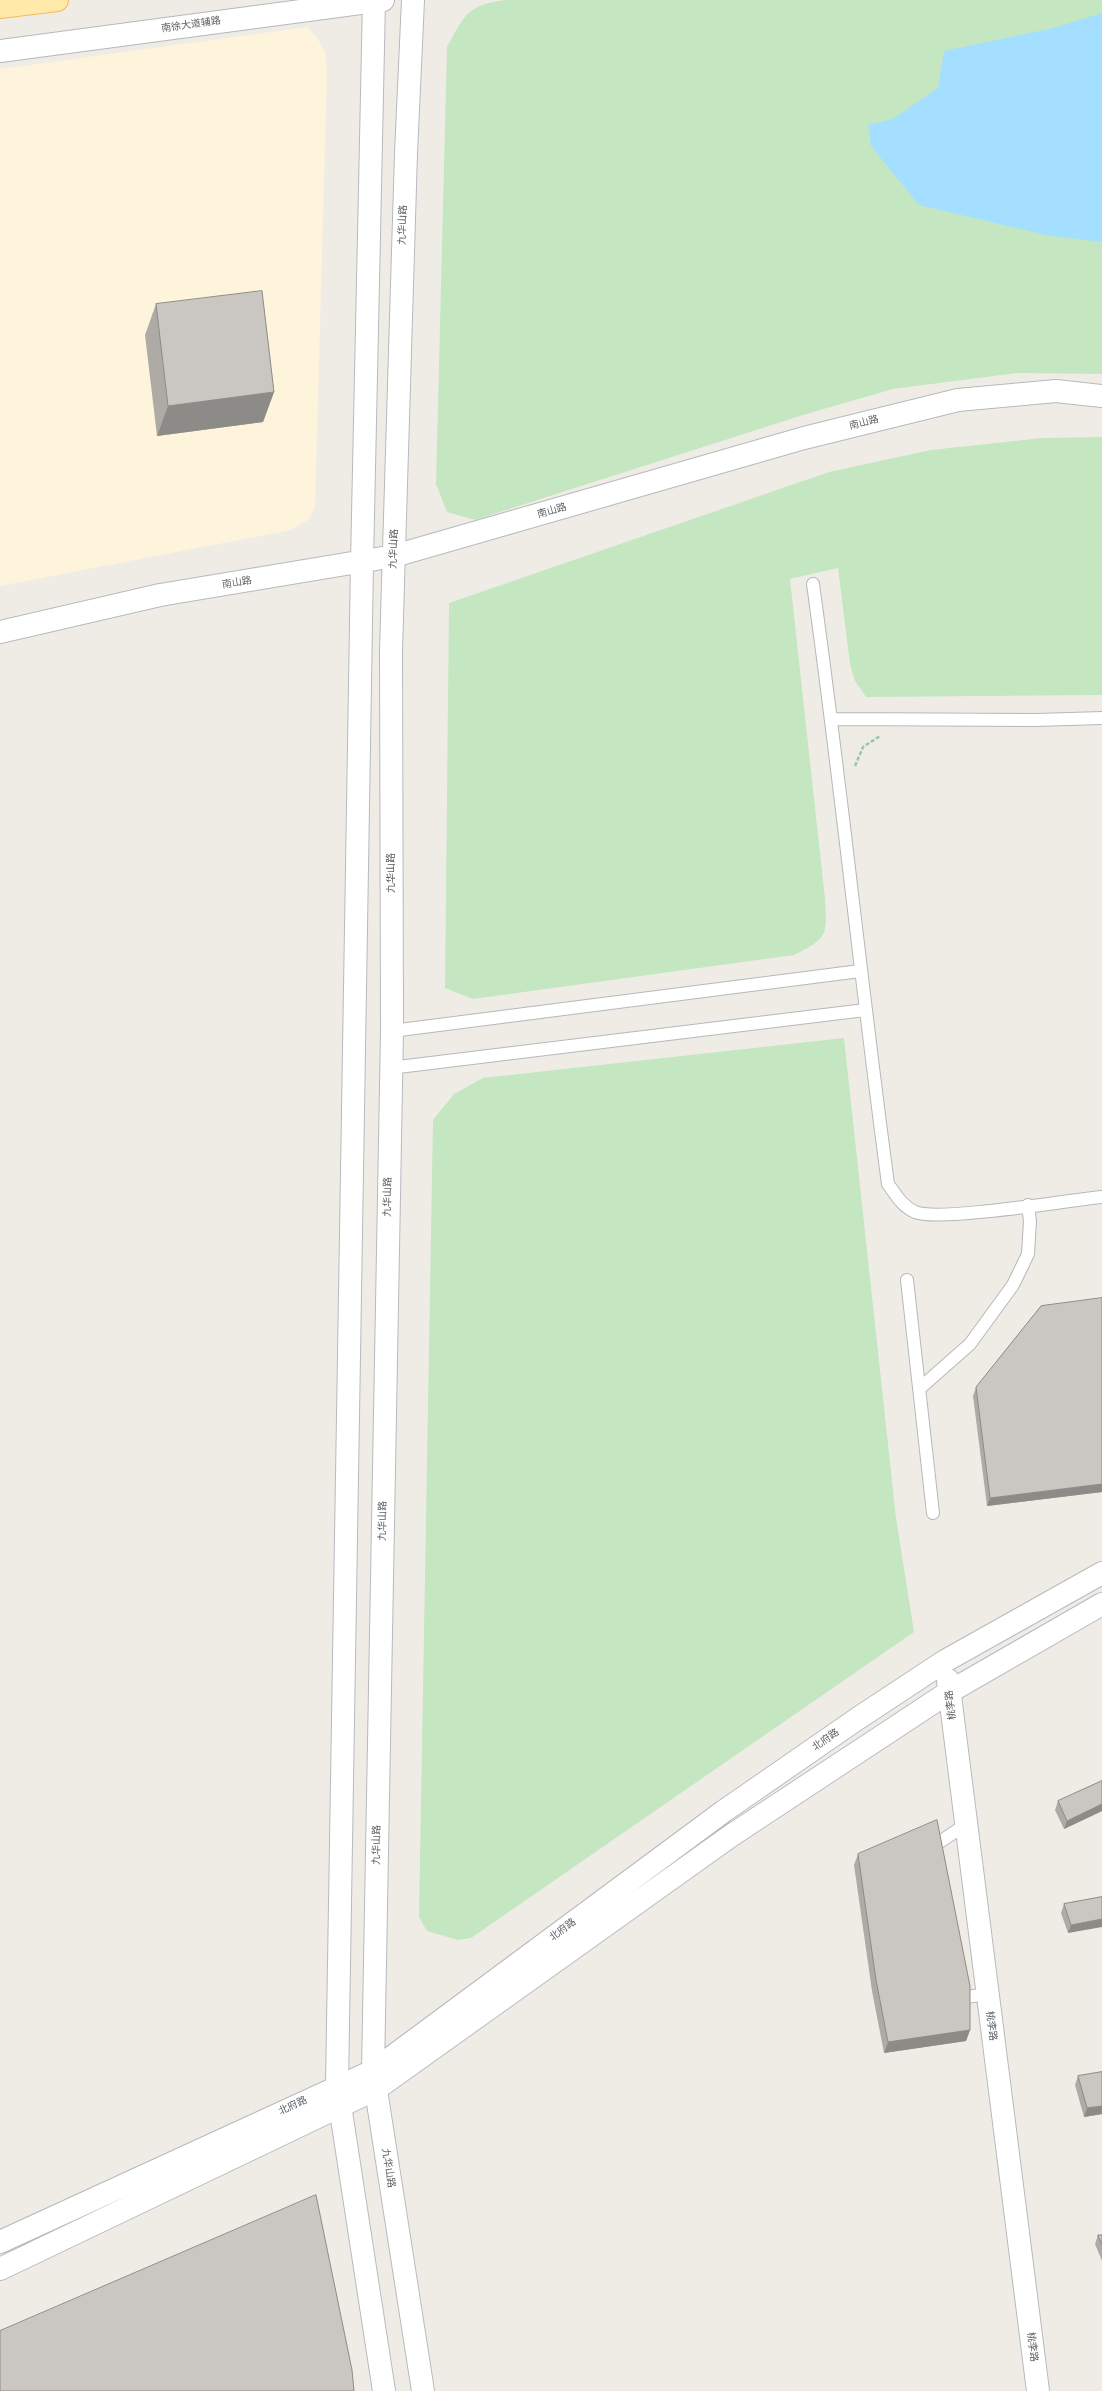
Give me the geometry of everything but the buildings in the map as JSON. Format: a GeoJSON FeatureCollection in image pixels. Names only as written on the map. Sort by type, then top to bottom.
{"type":"FeatureCollection","features":[{"type":"Feature","properties":{"kind":"main road"},"geometry":{"type":"LineString","coordinates":[[0,7],[57,0]]}},
{"type":"Feature","properties":{"kind":"main road"},"geometry":{"type":"LineString","coordinates":[[377,0],[362,562],[339,2096],[384,2391]]}},
{"type":"Feature","properties":{"kind":"main road","name":"南徐大道辅路"},"geometry":{"type":"LineString","coordinates":[[0,51],[377,0]]}},
{"type":"Feature","properties":{"kind":"main road","name":"九华山路"},"geometry":{"type":"LineString","coordinates":[[413,0],[406,153],[391,650],[392,1031],[390,1068],[375,2080],[423,2391]]}},
{"type":"Feature","properties":{"kind":"main road","name":"南山路"},"geometry":{"type":"LineString","coordinates":[[0,632],[160,595],[394,556],[804,438],[958,400],[1056,391],[1102,396]]}},
{"type":"Feature","properties":{"kind":"main road","name":"北府路"},"geometry":{"type":"LineString","coordinates":[[375,2080],[724,1811],[856,1719],[946,1661],[1102,1573]]}},
{"type":"Feature","properties":{"kind":"main road","name":"北府路"},"geometry":{"type":"LineString","coordinates":[[0,2242],[375,2080],[732,1834],[949,1692],[1102,1604]]}},
{"type":"Feature","properties":{"kind":"main road","name":"桃李路"},"geometry":{"type":"LineString","coordinates":[[946,1661],[965,1826],[1038,2391]]}},
{"type":"Feature","properties":{"kind":"main road","name":"北府路"},"geometry":{"type":"LineString","coordinates":[[0,2269],[339,2096]]}},
{"type":"Feature","properties":{"kind":"lane"},"geometry":{"type":"LineString","coordinates":[[813,584],[832,719],[860,971],[888,1184],[902,1204],[917,1213],[971,1213],[1102,1197]]}},
{"type":"Feature","properties":{"kind":"lane"},"geometry":{"type":"LineString","coordinates":[[832,719],[1036,720],[1102,718]]}},
{"type":"Feature","properties":{"kind":"lane"},"geometry":{"type":"LineString","coordinates":[[392,1031],[860,971]]}},
{"type":"Feature","properties":{"kind":"lane"},"geometry":{"type":"LineString","coordinates":[[390,1068],[865,1010]]}},
{"type":"Feature","properties":{"kind":"lane"},"geometry":{"type":"LineString","coordinates":[[919,1389],[970,1344],[1013,1285],[1028,1254],[1030,1221],[1028,1205]]}},
{"type":"Feature","properties":{"kind":"lane"},"geometry":{"type":"LineString","coordinates":[[907,1280],[933,1513]]}},
{"type":"Feature","properties":{"kind":"lane"},"geometry":{"type":"LineString","coordinates":[[921,1855],[965,1826]]}},
{"type":"Feature","properties":{"kind":"lane"},"geometry":{"type":"LineString","coordinates":[[944,1990],[966,1997],[987,1994]]}},
{"type":"Feature","properties":{"kind":"path"},"geometry":{"type":"LineString","coordinates":[[854,769],[855,762],[863,747],[881,736],[888,736]]}},
{"type":"Feature","properties":{"kind":"shaded area"},"geometry":{"type":"Polygon","coordinates":[[[307,27],[316,36],[325,51],[327,72],[315,506],[309,519],[291,530],[0,586],[0,69],[307,27]]]}},
{"type":"Feature","properties":{"kind":"green space"},"geometry":{"type":"Polygon","coordinates":[[[505,0],[1102,0],[1102,374],[1017,373],[893,389],[803,415],[475,520],[447,512],[436,484],[447,47],[458,27],[474,9],[492,2],[505,0]]]}},
{"type":"Feature","properties":{"kind":"green space"},"geometry":{"type":"Polygon","coordinates":[[[1102,437],[1102,695],[866,697],[855,681],[850,664],[838,568],[790,579],[825,899],[825,928],[819,940],[794,955],[473,999],[445,988],[449,603],[829,472],[931,450],[1042,438],[1102,437]]]}},
{"type":"Feature","properties":{"kind":"green space"},"geometry":{"type":"Polygon","coordinates":[[[844,1038],[896,1518],[914,1632],[471,1938],[458,1940],[427,1931],[419,1917],[433,1120],[454,1094],[483,1078],[844,1038]]]}},
{"type":"Feature","properties":{"kind":"water"},"geometry":{"type":"Polygon","coordinates":[[[1102,13],[1102,242],[1046,235],[919,205],[871,146],[868,125],[893,119],[938,88],[944,51],[1053,28],[1102,13]]]}}]}
